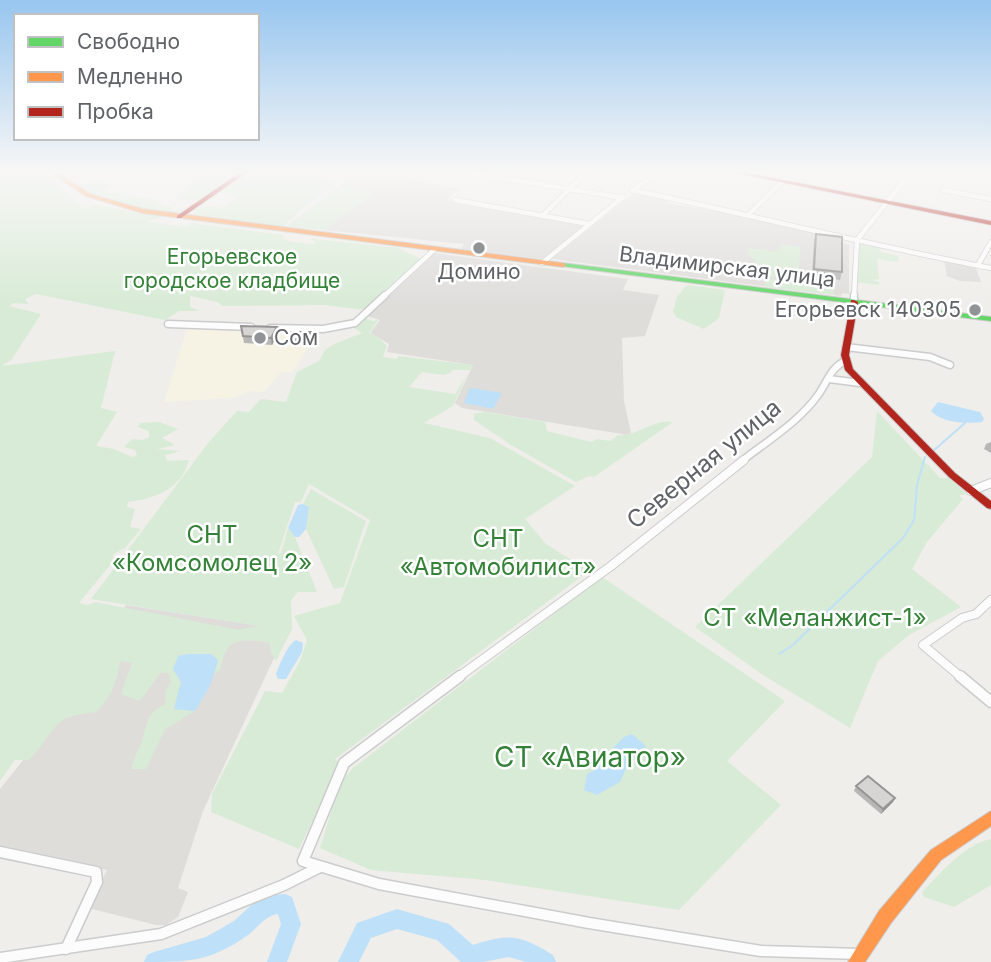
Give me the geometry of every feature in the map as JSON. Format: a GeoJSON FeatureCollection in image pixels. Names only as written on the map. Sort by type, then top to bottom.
{"type":"FeatureCollection","features":[{"type":"Feature","properties":{"kind":"street","name":"Владимирская улица"},"geometry":{"type":"LineString","coordinates":[[179,216],[991,319]]}},
{"type":"Feature","properties":{"kind":"street"},"geometry":{"type":"LineString","coordinates":[[542,216],[589,224]]}},
{"type":"Feature","properties":{"kind":"street"},"geometry":{"type":"LineString","coordinates":[[542,263],[600,216]]}},
{"type":"Feature","properties":{"kind":"street"},"geometry":{"type":"LineString","coordinates":[[757,216],[911,253],[991,268]]}},
{"type":"Feature","properties":{"kind":"street"},"geometry":{"type":"LineString","coordinates":[[876,216],[858,240],[853,266],[854,302],[845,361],[860,383],[971,491],[991,506]]}},
{"type":"Feature","properties":{"kind":"street"},"geometry":{"type":"LineString","coordinates":[[955,216],[991,223]]}},
{"type":"Feature","properties":{"kind":"street"},"geometry":{"type":"LineString","coordinates":[[978,265],[991,242]]}},
{"type":"Feature","properties":{"kind":"street"},"geometry":{"type":"LineString","coordinates":[[168,324],[316,329],[345,327],[367,314],[435,249]]}},
{"type":"Feature","properties":{"kind":"street"},"geometry":{"type":"LineString","coordinates":[[846,347],[930,357],[950,365]]}},
{"type":"Feature","properties":{"kind":"street","name":"Северная улица"},"geometry":{"type":"LineString","coordinates":[[321,866],[303,861],[344,763],[622,557],[801,414],[829,379],[836,365],[845,361]]}},
{"type":"Feature","properties":{"kind":"street"},"geometry":{"type":"LineString","coordinates":[[829,379],[860,383]]}},
{"type":"Feature","properties":{"kind":"street"},"geometry":{"type":"LineString","coordinates":[[971,491],[991,483]]}},
{"type":"Feature","properties":{"kind":"street"},"geometry":{"type":"LineString","coordinates":[[991,600],[976,614],[962,618],[923,645],[991,702]]}},
{"type":"Feature","properties":{"kind":"street"},"geometry":{"type":"LineString","coordinates":[[0,958],[161,934],[284,885],[321,866],[379,884],[589,923],[761,951],[859,958],[885,917],[936,855],[991,818]]}},
{"type":"Feature","properties":{"kind":"street"},"geometry":{"type":"LineString","coordinates":[[0,852],[96,872],[97,882],[66,949]]}},
{"type":"Feature","properties":{"kind":"shaded area"},"geometry":{"type":"Polygon","coordinates":[[[343,216],[534,216],[584,225],[542,259],[461,249],[464,244],[324,230],[343,216]]]}},
{"type":"Feature","properties":{"kind":"shaded area"},"geometry":{"type":"Polygon","coordinates":[[[606,216],[745,216],[840,237],[836,241],[849,245],[849,294],[842,293],[841,296],[552,259],[606,216]]]}},
{"type":"Feature","properties":{"kind":"shaded area"},"geometry":{"type":"Polygon","coordinates":[[[434,253],[628,279],[623,290],[659,295],[645,336],[622,338],[624,401],[631,433],[628,435],[462,408],[455,403],[473,365],[387,352],[389,344],[370,333],[380,320],[367,316],[434,253]]]}},
{"type":"Feature","properties":{"kind":"shaded area"},"geometry":{"type":"Polygon","coordinates":[[[944,260],[975,266],[981,282],[960,281],[947,276],[944,260]]]}},
{"type":"Feature","properties":{"kind":"shaded area"},"geometry":{"type":"Polygon","coordinates":[[[187,329],[320,331],[292,372],[281,372],[264,392],[250,391],[233,398],[164,402],[187,329]]]}},
{"type":"Feature","properties":{"kind":"shaded area"},"geometry":{"type":"Polygon","coordinates":[[[126,605],[287,630],[203,811],[178,888],[188,892],[178,917],[166,925],[156,925],[88,908],[107,870],[0,848],[0,789],[36,744],[83,662],[126,605]]]}},
{"type":"Feature","properties":{"kind":"green space"},"geometry":{"type":"Polygon","coordinates":[[[0,216],[156,216],[162,217],[146,222],[186,227],[192,223],[283,235],[283,239],[304,243],[316,243],[311,239],[315,239],[398,248],[421,259],[366,310],[324,305],[223,306],[190,296],[190,307],[200,311],[179,311],[165,320],[36,294],[25,299],[28,304],[14,303],[9,306],[41,314],[12,359],[2,366],[115,351],[101,408],[117,412],[96,446],[114,449],[132,457],[137,456],[135,450],[124,447],[132,439],[143,440],[149,437],[149,431],[138,427],[140,423],[159,422],[178,429],[162,438],[175,445],[157,449],[181,451],[165,455],[167,461],[189,460],[174,485],[157,495],[128,502],[127,507],[135,509],[130,527],[141,529],[125,548],[114,554],[111,564],[79,603],[87,605],[95,602],[239,630],[259,626],[91,599],[208,443],[237,411],[249,412],[261,399],[286,402],[297,372],[319,361],[325,350],[334,344],[362,333],[354,328],[365,318],[373,321],[379,319],[369,333],[387,346],[383,357],[397,359],[399,356],[473,365],[470,370],[452,370],[443,375],[422,372],[409,387],[455,394],[467,375],[453,406],[424,423],[490,438],[575,486],[525,519],[546,544],[589,571],[335,759],[340,765],[299,849],[211,812],[212,794],[265,691],[282,693],[300,661],[307,640],[294,616],[340,603],[370,520],[309,484],[301,502],[295,502],[278,554],[281,553],[288,528],[295,537],[317,592],[298,592],[291,600],[292,629],[276,661],[271,653],[270,643],[250,640],[232,644],[214,674],[218,660],[211,654],[188,654],[173,669],[181,682],[174,709],[195,711],[165,729],[146,769],[131,769],[151,714],[166,704],[165,693],[171,682],[168,672],[160,673],[140,701],[121,694],[132,663],[120,661],[113,689],[96,712],[62,721],[29,760],[15,760],[0,781],[0,216]]]}},
{"type":"Feature","properties":{"kind":"green space"},"geometry":{"type":"Polygon","coordinates":[[[208,216],[295,216],[283,227],[208,216]]]}},
{"type":"Feature","properties":{"kind":"green space"},"geometry":{"type":"Polygon","coordinates":[[[300,216],[343,216],[324,230],[287,226],[300,216]]]}},
{"type":"Feature","properties":{"kind":"green space"},"geometry":{"type":"Polygon","coordinates":[[[859,242],[878,246],[881,252],[898,256],[899,262],[877,259],[879,279],[872,280],[879,282],[879,285],[856,282],[859,242]]]}},
{"type":"Feature","properties":{"kind":"green space"},"geometry":{"type":"Polygon","coordinates":[[[780,244],[801,247],[797,280],[752,274],[755,260],[747,254],[748,248],[778,251],[780,244]]]}},
{"type":"Feature","properties":{"kind":"green space"},"geometry":{"type":"Polygon","coordinates":[[[765,278],[827,287],[833,289],[834,295],[765,287],[765,278]]]}},
{"type":"Feature","properties":{"kind":"green space"},"geometry":{"type":"Polygon","coordinates":[[[687,285],[725,290],[719,318],[704,329],[676,317],[673,311],[677,297],[687,285]]]}},
{"type":"Feature","properties":{"kind":"green space","name":"СТ «Меланжист-1»"},"geometry":{"type":"Polygon","coordinates":[[[877,411],[940,478],[949,478],[967,494],[959,495],[963,499],[927,542],[912,569],[961,607],[909,635],[878,661],[850,728],[763,675],[695,627],[872,457],[877,411]]]}},
{"type":"Feature","properties":{"kind":"green space"},"geometry":{"type":"Polygon","coordinates":[[[484,412],[545,422],[547,431],[591,442],[597,439],[610,441],[618,435],[666,421],[673,422],[594,477],[576,482],[511,445],[474,420],[474,414],[484,412]]]}},
{"type":"Feature","properties":{"kind":"green space"},"geometry":{"type":"Polygon","coordinates":[[[311,489],[366,521],[344,587],[334,589],[306,529],[309,507],[303,504],[311,489]]]}},
{"type":"Feature","properties":{"kind":"green space","name":"СТ «Авиатор»"},"geometry":{"type":"Polygon","coordinates":[[[602,577],[785,701],[727,761],[781,805],[679,910],[485,880],[371,870],[320,848],[340,783],[353,768],[602,577]]]}},
{"type":"Feature","properties":{"kind":"green space"},"geometry":{"type":"Polygon","coordinates":[[[991,839],[991,885],[954,907],[924,897],[922,892],[962,853],[991,839]]]}},
{"type":"Feature","properties":{"kind":"water"},"geometry":{"type":"Polygon","coordinates":[[[469,389],[502,393],[493,409],[464,403],[469,389]]]}},
{"type":"Feature","properties":{"kind":"water"},"geometry":{"type":"Polygon","coordinates":[[[938,402],[980,412],[984,419],[982,422],[969,423],[941,418],[931,411],[938,402]]]}},
{"type":"Feature","properties":{"kind":"water"},"geometry":{"type":"Polygon","coordinates":[[[298,505],[309,507],[306,529],[299,537],[295,537],[288,528],[298,505]]]}},
{"type":"Feature","properties":{"kind":"water"},"geometry":{"type":"Polygon","coordinates":[[[296,640],[303,643],[302,652],[286,679],[278,679],[276,674],[282,660],[296,640]]]}},
{"type":"Feature","properties":{"kind":"water"},"geometry":{"type":"Polygon","coordinates":[[[211,654],[218,660],[210,686],[195,711],[174,709],[181,682],[173,669],[178,656],[211,654]]]}},
{"type":"Feature","properties":{"kind":"water"},"geometry":{"type":"Polygon","coordinates":[[[632,734],[646,746],[629,762],[620,782],[597,795],[584,790],[587,774],[599,768],[599,762],[624,737],[632,734]]]}},
{"type":"Feature","properties":{"kind":"building"},"geometry":{"type":"Polygon","coordinates":[[[816,234],[842,237],[842,272],[814,269],[816,234]]]}},
{"type":"Feature","properties":{"kind":"building"},"geometry":{"type":"Polygon","coordinates":[[[241,326],[277,327],[271,338],[243,336],[241,326]]]}},
{"type":"Feature","properties":{"kind":"building"},"geometry":{"type":"Polygon","coordinates":[[[300,332],[311,332],[307,340],[296,340],[300,332]]]}},
{"type":"Feature","properties":{"kind":"building"},"geometry":{"type":"Polygon","coordinates":[[[868,776],[895,798],[883,809],[856,786],[868,776]]]}},
{"type":"Feature","properties":{"kind":"waterway"},"geometry":{"type":"LineString","coordinates":[[933,451],[965,423]]}},
{"type":"Feature","properties":{"kind":"waterway"},"geometry":{"type":"LineString","coordinates":[[779,654],[793,645],[903,538],[914,520],[917,485],[925,457]]}},
{"type":"Feature","properties":{"kind":"waterway"},"geometry":{"type":"LineString","coordinates":[[154,962],[210,946],[241,928],[265,906],[285,904],[291,924],[277,962]]}},
{"type":"Feature","properties":{"kind":"waterway"},"geometry":{"type":"LineString","coordinates":[[348,962],[364,930],[397,919],[442,931],[470,956],[509,947],[525,951],[546,962]]}},
{"type":"Feature","properties":{"kind":"traffic: fast"},"geometry":{"type":"LineString","coordinates":[[563,265],[991,319]]}},
{"type":"Feature","properties":{"kind":"traffic: slow"},"geometry":{"type":"LineString","coordinates":[[180,216],[563,265]]}},
{"type":"Feature","properties":{"kind":"traffic: slow"},"geometry":{"type":"LineString","coordinates":[[856,962],[885,917],[936,855],[991,818]]}},
{"type":"Feature","properties":{"kind":"traffic: jam"},"geometry":{"type":"LineString","coordinates":[[955,216],[991,223]]}},
{"type":"Feature","properties":{"kind":"traffic: jam"},"geometry":{"type":"LineString","coordinates":[[854,302],[845,355],[849,370],[952,475],[991,506]]}},
{"type":"Feature","properties":{"kind":"place","name":"Домино"},"geometry":{"type":"Point","coordinates":[479,248]}},
{"type":"Feature","properties":{"kind":"place","name":"Егорьевск 140305"},"geometry":{"type":"Point","coordinates":[975,310]}},
{"type":"Feature","properties":{"kind":"place","name":"Сом"},"geometry":{"type":"Point","coordinates":[260,338]}},
{"type":"Feature","properties":{"kind":"park label","name":"Егорьевское городское кладбище"},"geometry":{"type":"Point","coordinates":[232,269]}},
{"type":"Feature","properties":{"kind":"park label","name":"СНТ «Комсомолец 2»"},"geometry":{"type":"Point","coordinates":[212,549]}},
{"type":"Feature","properties":{"kind":"park label","name":"СНТ «Автомобилист»"},"geometry":{"type":"Point","coordinates":[498,553]}}]}
